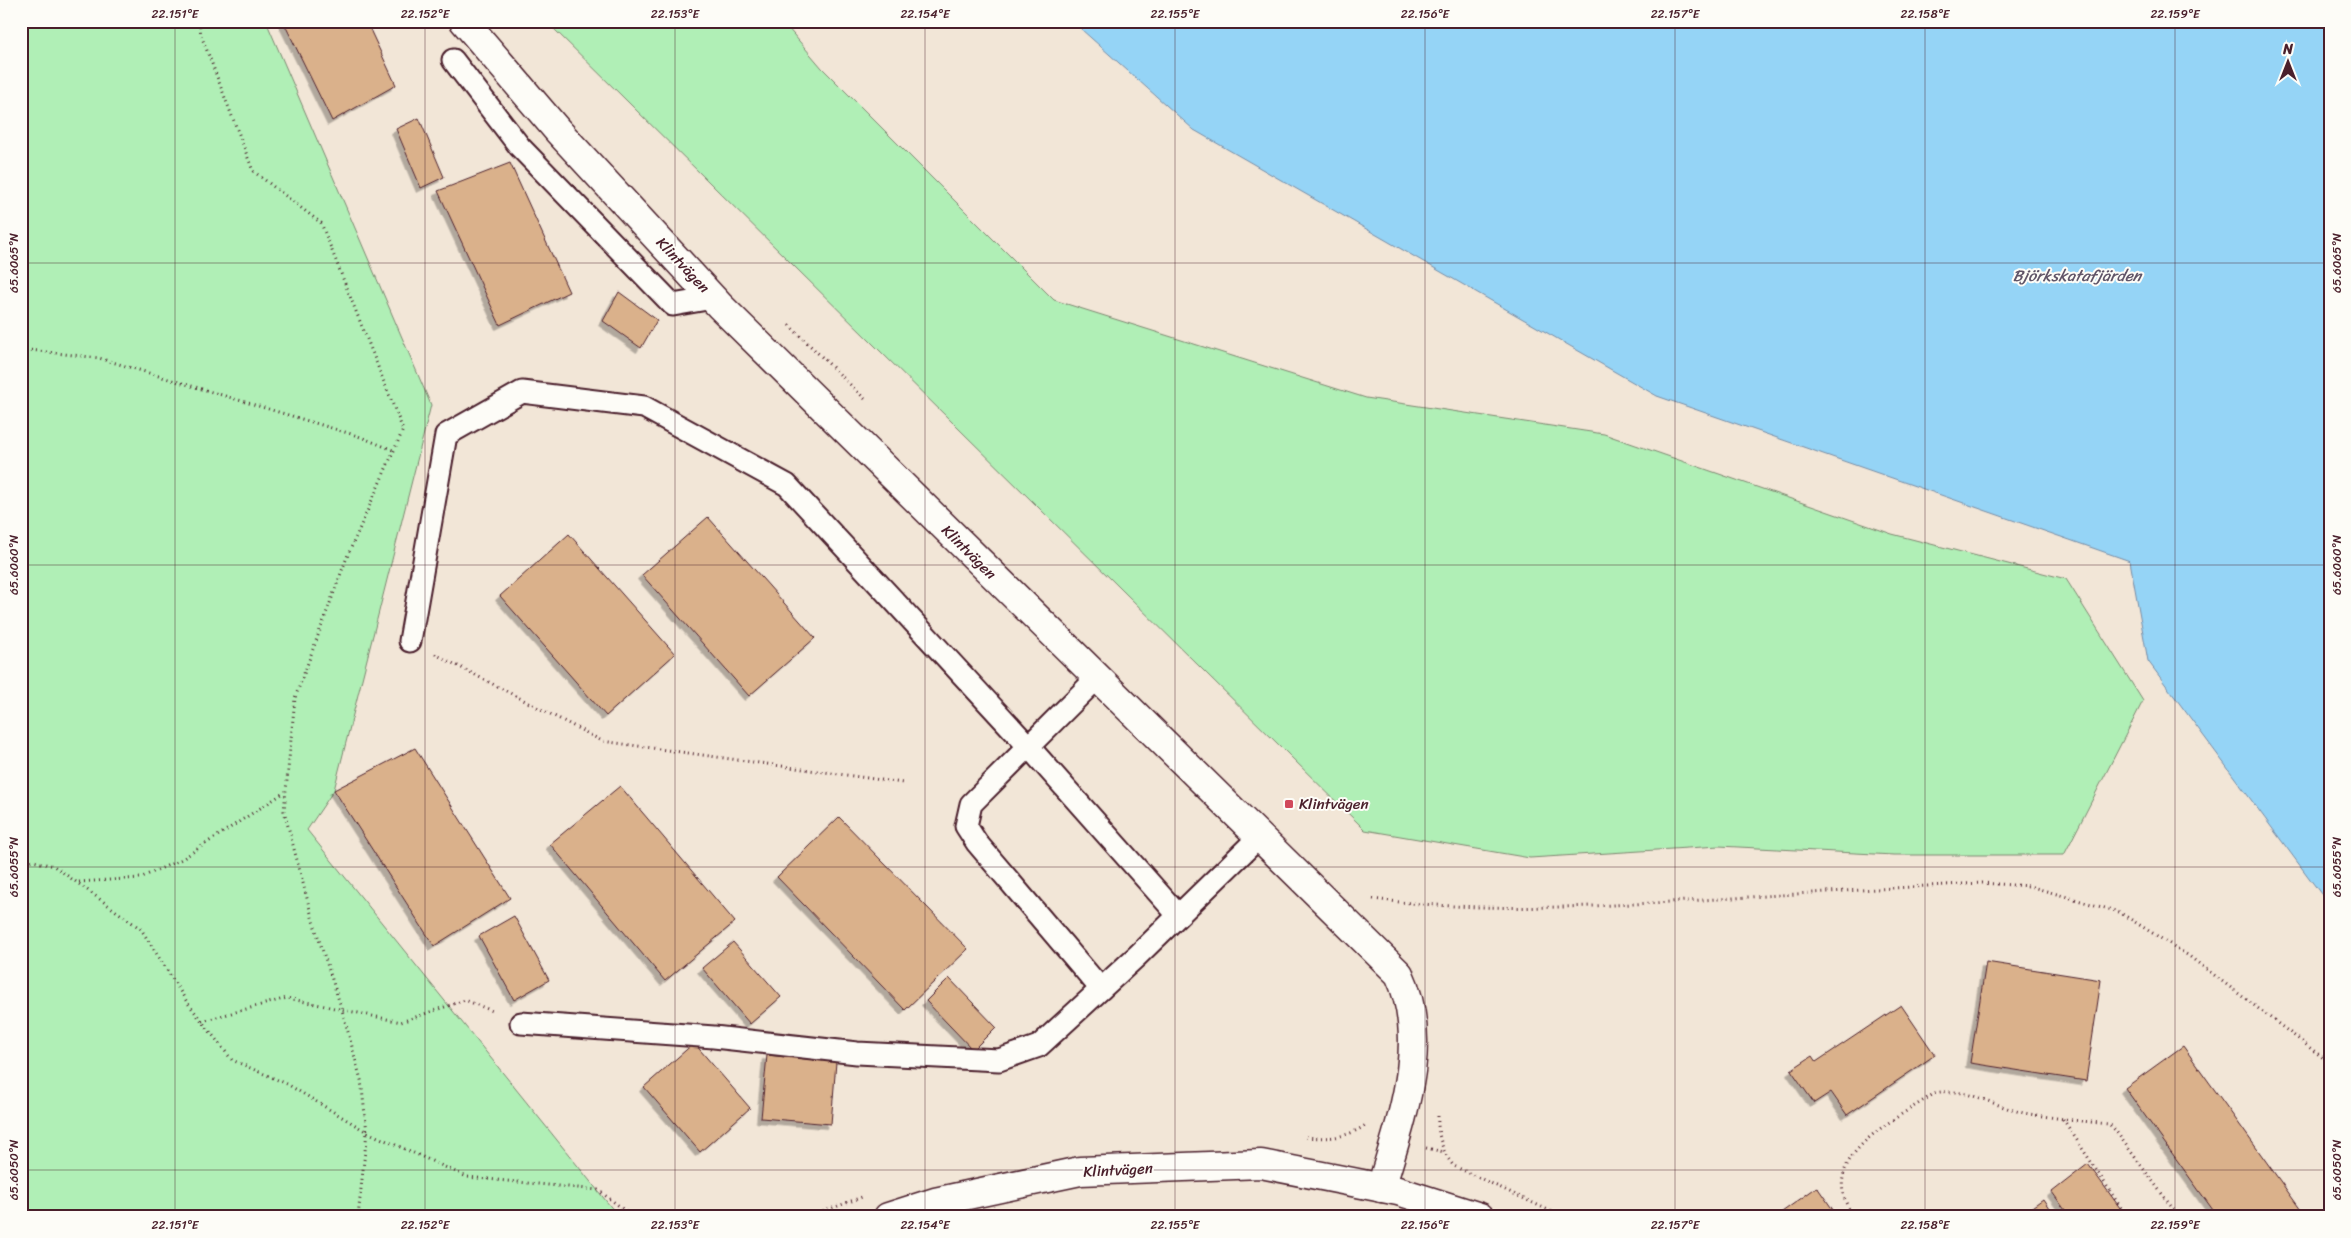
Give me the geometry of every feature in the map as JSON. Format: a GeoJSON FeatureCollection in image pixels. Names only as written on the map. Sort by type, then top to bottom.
{"type":"FeatureCollection","features":[{"type":"Feature","properties":{"kind":"street","name":"Klintvägen"},"geometry":{"type":"LineString","coordinates":[[464,21],[558,131],[713,298],[1399,974],[1407,990],[1414,1045],[1406,1101],[1381,1188]]}},
{"type":"Feature","properties":{"kind":"street","name":"Klintvägen"},"geometry":{"type":"LineString","coordinates":[[888,1217],[935,1202],[1080,1171],[1261,1164],[1398,1191],[1480,1217]]}},
{"type":"Feature","properties":{"kind":"lane"},"geometry":{"type":"LineString","coordinates":[[453,60],[520,147],[673,304],[713,298]]}},
{"type":"Feature","properties":{"kind":"lane"},"geometry":{"type":"LineString","coordinates":[[410,641],[446,434],[522,392],[644,407],[787,485],[1029,746],[1178,915]]}},
{"type":"Feature","properties":{"kind":"lane"},"geometry":{"type":"LineString","coordinates":[[1097,678],[971,804],[966,826],[977,843],[1101,989]]}},
{"type":"Feature","properties":{"kind":"lane"},"geometry":{"type":"LineString","coordinates":[[521,1023],[714,1037],[857,1053],[999,1060],[1039,1046],[1259,837]]}},
{"type":"Feature","properties":{"kind":"path"},"geometry":{"type":"LineString","coordinates":[[198,21],[201,35],[253,171],[321,223],[403,430],[347,557],[295,698],[284,811],[313,921],[342,1010],[361,1080],[367,1132],[358,1217]]}},
{"type":"Feature","properties":{"kind":"path"},"geometry":{"type":"LineString","coordinates":[[21,349],[99,358],[358,436],[393,450]]}},
{"type":"Feature","properties":{"kind":"path"},"geometry":{"type":"LineString","coordinates":[[410,641],[602,741],[903,783]]}},
{"type":"Feature","properties":{"kind":"path"},"geometry":{"type":"LineString","coordinates":[[77,882],[140,878],[182,859],[286,791]]}},
{"type":"Feature","properties":{"kind":"path"},"geometry":{"type":"LineString","coordinates":[[21,858],[54,866],[141,929],[202,1021],[232,1060],[287,1084],[367,1132],[467,1177],[598,1190],[634,1217]]}},
{"type":"Feature","properties":{"kind":"path"},"geometry":{"type":"LineString","coordinates":[[1373,899],[1424,906],[1507,909],[1632,904],[1982,882],[2029,886],[2119,912],[2189,956],[2330,1063]]}},
{"type":"Feature","properties":{"kind":"path"},"geometry":{"type":"LineString","coordinates":[[202,1021],[287,998],[401,1022],[465,1000],[521,1023]]}},
{"type":"Feature","properties":{"kind":"path"},"geometry":{"type":"LineString","coordinates":[[1854,1217],[1841,1192],[1841,1181],[1845,1164],[1855,1150],[1869,1138],[1935,1093],[1950,1091],[2023,1112],[2109,1124],[2179,1217]]}},
{"type":"Feature","properties":{"kind":"path"},"geometry":{"type":"LineString","coordinates":[[1297,1136],[1325,1139],[1343,1137],[1372,1119]]}},
{"type":"Feature","properties":{"kind":"path"},"geometry":{"type":"LineString","coordinates":[[2063,1119],[2127,1217]]}},
{"type":"Feature","properties":{"kind":"path"},"geometry":{"type":"LineString","coordinates":[[809,1217],[871,1194]]}},
{"type":"Feature","properties":{"kind":"green space"},"geometry":{"type":"Polygon","coordinates":[[[21,21],[266,21],[431,405],[334,790],[307,830],[619,1217],[21,1217],[21,21]]]}},
{"type":"Feature","properties":{"kind":"green space"},"geometry":{"type":"Polygon","coordinates":[[[546,21],[782,21],[822,68],[1054,300],[1366,398],[1604,434],[1892,534],[2066,579],[2143,701],[2064,855],[1894,855],[1719,846],[1530,858],[1365,830],[546,21]]]}},
{"type":"Feature","properties":{"kind":"water","name":"Björkskatafjärden"},"geometry":{"type":"Polygon","coordinates":[[[1072,21],[2330,21],[2330,906],[2148,661],[2130,561],[1657,396],[1194,130],[1072,21]]]}},
{"type":"Feature","properties":{"kind":"building"},"geometry":{"type":"Polygon","coordinates":[[[283,21],[366,21],[396,85],[332,121],[283,21]]]}},
{"type":"Feature","properties":{"kind":"building"},"geometry":{"type":"Polygon","coordinates":[[[419,118],[444,177],[421,188],[396,129],[419,118]]]}},
{"type":"Feature","properties":{"kind":"building"},"geometry":{"type":"Polygon","coordinates":[[[510,163],[569,292],[500,325],[438,191],[510,163]]]}},
{"type":"Feature","properties":{"kind":"building"},"geometry":{"type":"Polygon","coordinates":[[[619,292],[657,320],[641,348],[603,321],[619,292]]]}},
{"type":"Feature","properties":{"kind":"building"},"geometry":{"type":"Polygon","coordinates":[[[708,517],[815,638],[749,696],[642,575],[708,517]]]}},
{"type":"Feature","properties":{"kind":"building"},"geometry":{"type":"Polygon","coordinates":[[[569,534],[675,654],[606,716],[500,596],[569,534]]]}},
{"type":"Feature","properties":{"kind":"building"},"geometry":{"type":"Polygon","coordinates":[[[415,748],[510,898],[434,946],[334,790],[415,748]]]}},
{"type":"Feature","properties":{"kind":"building"},"geometry":{"type":"Polygon","coordinates":[[[620,786],[735,922],[665,981],[550,844],[620,786]]]}},
{"type":"Feature","properties":{"kind":"building"},"geometry":{"type":"Polygon","coordinates":[[[839,817],[968,949],[905,1010],[777,877],[839,817]]]}},
{"type":"Feature","properties":{"kind":"building"},"geometry":{"type":"Polygon","coordinates":[[[514,916],[549,980],[514,1000],[479,936],[514,916]]]}},
{"type":"Feature","properties":{"kind":"building"},"geometry":{"type":"Polygon","coordinates":[[[733,942],[781,997],[750,1024],[702,968],[733,942]]]}},
{"type":"Feature","properties":{"kind":"building"},"geometry":{"type":"Polygon","coordinates":[[[1986,962],[2101,980],[2086,1081],[1970,1063],[1986,962]]]}},
{"type":"Feature","properties":{"kind":"building"},"geometry":{"type":"Polygon","coordinates":[[[949,978],[996,1027],[973,1050],[926,1001],[949,978]]]}},
{"type":"Feature","properties":{"kind":"building"},"geometry":{"type":"Polygon","coordinates":[[[1901,1005],[1935,1055],[1847,1115],[1831,1092],[1814,1103],[1791,1070],[1812,1056],[1816,1062],[1901,1005]]]}},
{"type":"Feature","properties":{"kind":"building"},"geometry":{"type":"Polygon","coordinates":[[[694,1043],[750,1108],[700,1152],[644,1087],[694,1043]]]}},
{"type":"Feature","properties":{"kind":"building"},"geometry":{"type":"Polygon","coordinates":[[[2183,1046],[2306,1217],[2218,1217],[2125,1088],[2183,1046]]]}},
{"type":"Feature","properties":{"kind":"building"},"geometry":{"type":"Polygon","coordinates":[[[767,1055],[836,1062],[831,1124],[761,1118],[767,1055]]]}},
{"type":"Feature","properties":{"kind":"building"},"geometry":{"type":"Polygon","coordinates":[[[2088,1164],[2123,1212],[2117,1217],[2070,1217],[2052,1192],[2088,1164]]]}},
{"type":"Feature","properties":{"kind":"building"},"geometry":{"type":"Polygon","coordinates":[[[1817,1187],[1838,1217],[1775,1217],[1817,1187]]]}},
{"type":"Feature","properties":{"kind":"building"},"geometry":{"type":"Polygon","coordinates":[[[2043,1199],[2055,1217],[2018,1217],[2043,1199]]]}},
{"type":"Feature","properties":{"kind":"place","name":"Klintvägen"},"geometry":{"type":"Point","coordinates":[1289,804]}}]}
